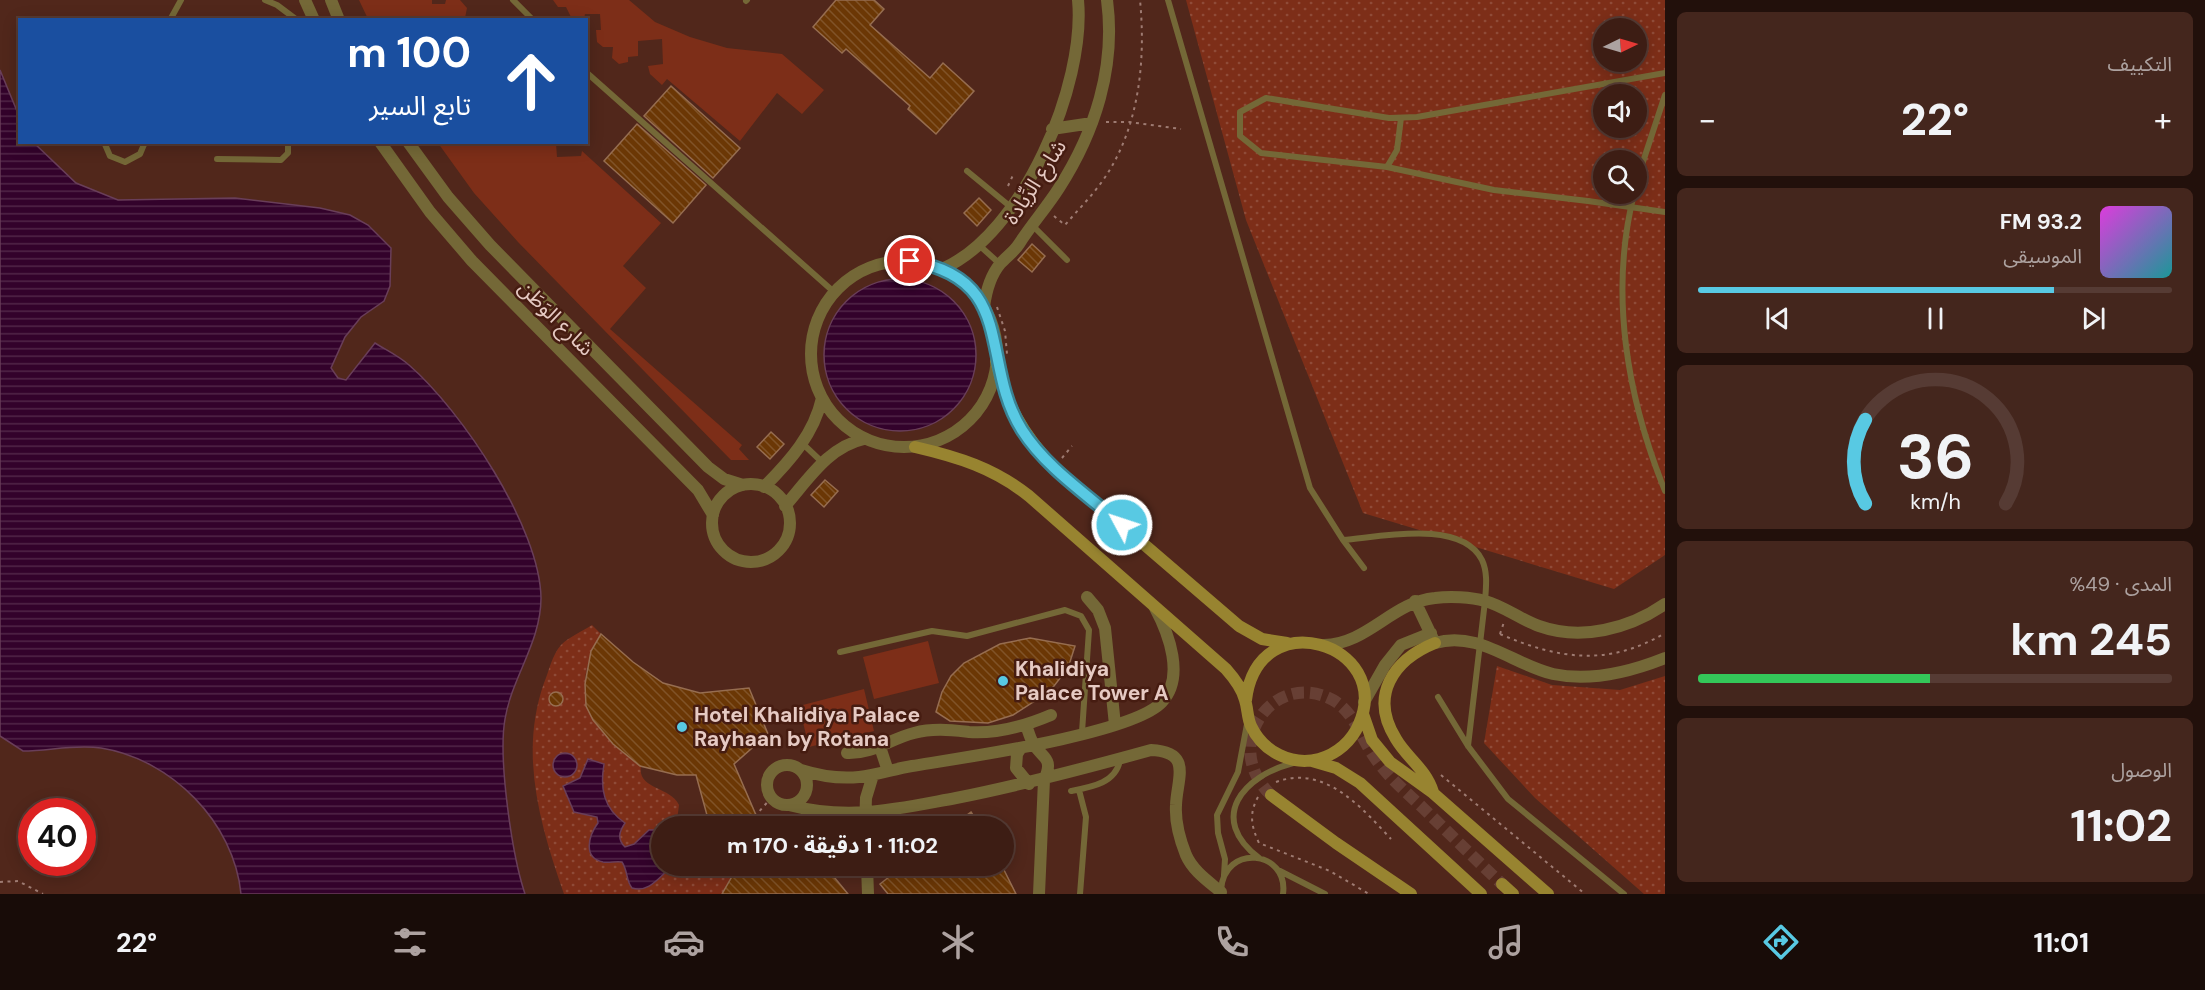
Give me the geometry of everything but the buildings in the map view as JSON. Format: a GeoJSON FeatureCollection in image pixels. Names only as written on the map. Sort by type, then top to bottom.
{"type":"FeatureCollection","features":[{"type":"Feature","properties":{"kind":"street"},"geometry":{"type":"LineString","coordinates":[[306,0],[313,18]]}},
{"type":"Feature","properties":{"kind":"street"},"geometry":{"type":"LineString","coordinates":[[331,0],[338,18]]}},
{"type":"Feature","properties":{"kind":"street","name":"شارع الرِّيادة"},"geometry":{"type":"LineString","coordinates":[[942,269],[980,246],[1012,208],[1052,129],[1078,48],[1078,0]]}},
{"type":"Feature","properties":{"kind":"street","name":"شارع الرِّيادة"},"geometry":{"type":"LineString","coordinates":[[989,304],[989,285],[1000,264],[1018,246],[1070,170],[1092,123],[1108,65],[1110,34],[1107,0]]}},
{"type":"Feature","properties":{"kind":"street"},"geometry":{"type":"LineString","coordinates":[[1052,129],[1092,123]]}},
{"type":"Feature","properties":{"kind":"street","name":"شارع الوَطَن"},"geometry":{"type":"LineString","coordinates":[[381,144],[408,184],[451,237],[698,490],[713,514]]}},
{"type":"Feature","properties":{"kind":"street","name":"شارع الوَطَن"},"geometry":{"type":"LineString","coordinates":[[409,144],[448,197],[490,245],[708,467],[724,479],[743,485]]}},
{"type":"Feature","properties":{"kind":"street"},"geometry":{"type":"LineString","coordinates":[[1246,700],[1226,669],[1029,496],[1005,478],[974,463],[915,447],[880,444],[864,439],[833,414],[822,398],[815,380],[812,343],[823,308],[834,292],[861,272],[893,262],[926,264],[942,269],[966,285],[989,304],[1002,359],[1003,388],[1015,418],[1033,446],[1054,467],[1239,626],[1262,639],[1336,645],[1358,638],[1415,601],[1436,598],[1485,601],[1539,626],[1582,633],[1611,629],[1637,620],[1665,604]]}},
{"type":"Feature","properties":{"kind":"street"},"geometry":{"type":"LineString","coordinates":[[915,447],[950,436],[977,412],[1002,359]]}},
{"type":"Feature","properties":{"kind":"street"},"geometry":{"type":"LineString","coordinates":[[764,487],[803,444],[815,421],[822,398]]}},
{"type":"Feature","properties":{"kind":"street"},"geometry":{"type":"LineString","coordinates":[[785,506],[838,449],[864,439]]}},
{"type":"Feature","properties":{"kind":"street"},"geometry":{"type":"LineString","coordinates":[[743,485],[764,487],[780,498],[785,506],[789,522],[786,540],[772,555],[753,562],[733,558],[718,544],[712,525],[713,514],[723,495],[743,485]]}},
{"type":"Feature","properties":{"kind":"street"},"geometry":{"type":"LineString","coordinates":[[1087,597],[1098,610],[1105,628],[1115,725]]}},
{"type":"Feature","properties":{"kind":"street"},"geometry":{"type":"LineString","coordinates":[[1415,601],[1433,638]]}},
{"type":"Feature","properties":{"kind":"street"},"geometry":{"type":"LineString","coordinates":[[842,816],[782,805],[772,797],[768,785],[772,773],[782,766],[789,765],[829,777],[873,775],[1021,748],[1115,725],[1161,703],[1170,688],[1173,671],[1169,640],[1155,607]]}},
{"type":"Feature","properties":{"kind":"street"},"geometry":{"type":"LineString","coordinates":[[1433,638],[1398,666],[1390,682],[1386,706],[1395,738],[1424,771],[1433,793]]}},
{"type":"Feature","properties":{"kind":"street"},"geometry":{"type":"LineString","coordinates":[[1305,761],[1328,756],[1344,746],[1356,731],[1364,707],[1385,665],[1401,645],[1433,638],[1481,645],[1553,674],[1578,676],[1636,669],[1665,658]]}},
{"type":"Feature","properties":{"kind":"street"},"geometry":{"type":"LineString","coordinates":[[1294,642],[1273,651],[1264,658],[1250,678],[1246,700],[1247,714],[1256,734],[1271,750],[1336,768],[1360,783],[1481,894]]}},
{"type":"Feature","properties":{"kind":"street"},"geometry":{"type":"LineString","coordinates":[[1324,645],[1342,655],[1356,671],[1366,727],[1380,752],[1433,793],[1548,894]]}},
{"type":"Feature","properties":{"kind":"street"},"geometry":{"type":"LineString","coordinates":[[848,753],[864,752],[904,736],[930,730],[983,732],[1026,725],[1051,715]]}},
{"type":"Feature","properties":{"kind":"street"},"geometry":{"type":"LineString","coordinates":[[1026,725],[1034,745],[1046,757],[1048,769],[1044,780],[1039,894]]}},
{"type":"Feature","properties":{"kind":"street"},"geometry":{"type":"LineString","coordinates":[[880,747],[888,771]]}},
{"type":"Feature","properties":{"kind":"street"},"geometry":{"type":"LineString","coordinates":[[1021,748],[1016,768],[1029,784]]}},
{"type":"Feature","properties":{"kind":"street"},"geometry":{"type":"LineString","coordinates":[[882,816],[1029,784],[1151,750],[1162,750],[1173,756],[1179,766],[1181,777],[1176,816],[1185,852],[1199,874],[1222,893]]}},
{"type":"Feature","properties":{"kind":"street"},"geometry":{"type":"LineString","coordinates":[[789,805],[801,800],[807,789],[807,782],[801,770]]}},
{"type":"Feature","properties":{"kind":"street"},"geometry":{"type":"LineString","coordinates":[[864,816],[867,792],[873,775]]}},
{"type":"Feature","properties":{"kind":"street"},"geometry":{"type":"LineString","coordinates":[[1272,795],[1336,843],[1411,894]]}},
{"type":"Feature","properties":{"kind":"street"},"geometry":{"type":"LineString","coordinates":[[867,876],[868,894]]}},
{"type":"Feature","properties":{"kind":"street"},"geometry":{"type":"LineString","coordinates":[[1502,884],[1513,894]]}},
{"type":"Feature","properties":{"kind":"lane"},"geometry":{"type":"LineString","coordinates":[[171,18],[181,0]]}},
{"type":"Feature","properties":{"kind":"lane"},"geometry":{"type":"LineString","coordinates":[[265,0],[277,5],[294,18]]}},
{"type":"Feature","properties":{"kind":"lane"},"geometry":{"type":"LineString","coordinates":[[513,0],[530,18]]}},
{"type":"Feature","properties":{"kind":"lane"},"geometry":{"type":"LineString","coordinates":[[1168,0],[1310,488],[1364,568]]}},
{"type":"Feature","properties":{"kind":"lane"},"geometry":{"type":"LineString","coordinates":[[1665,73],[1401,117],[1389,118],[1266,98],[1240,112],[1240,136],[1261,153],[1387,167],[1494,190],[1665,212]]}},
{"type":"Feature","properties":{"kind":"lane"},"geometry":{"type":"LineString","coordinates":[[588,74],[834,292]]}},
{"type":"Feature","properties":{"kind":"lane"},"geometry":{"type":"LineString","coordinates":[[1647,150],[1665,95]]}},
{"type":"Feature","properties":{"kind":"lane"},"geometry":{"type":"LineString","coordinates":[[1387,167],[1397,150],[1401,117]]}},
{"type":"Feature","properties":{"kind":"lane"},"geometry":{"type":"LineString","coordinates":[[105,144],[110,156],[125,162],[140,154],[144,144]]}},
{"type":"Feature","properties":{"kind":"lane"},"geometry":{"type":"LineString","coordinates":[[217,159],[277,161],[288,153],[288,144]]}},
{"type":"Feature","properties":{"kind":"lane"},"geometry":{"type":"LineString","coordinates":[[967,171],[1012,208]]}},
{"type":"Feature","properties":{"kind":"lane"},"geometry":{"type":"LineString","coordinates":[[1632,204],[1624,245],[1624,340],[1642,429],[1665,491]]}},
{"type":"Feature","properties":{"kind":"lane"},"geometry":{"type":"LineString","coordinates":[[1032,225],[1067,260]]}},
{"type":"Feature","properties":{"kind":"lane"},"geometry":{"type":"LineString","coordinates":[[980,246],[1000,264]]}},
{"type":"Feature","properties":{"kind":"lane"},"geometry":{"type":"LineString","coordinates":[[803,444],[823,463]]}},
{"type":"Feature","properties":{"kind":"lane"},"geometry":{"type":"LineString","coordinates":[[1343,540],[1444,534],[1461,539],[1473,548],[1482,560],[1487,578],[1468,746]]}},
{"type":"Feature","properties":{"kind":"lane"},"geometry":{"type":"LineString","coordinates":[[840,652],[932,631],[967,636],[1057,611],[1073,611],[1086,622],[1089,630],[1082,732]]}},
{"type":"Feature","properties":{"kind":"lane"},"geometry":{"type":"LineString","coordinates":[[1438,697],[1468,746],[1508,799],[1624,894]]}},
{"type":"Feature","properties":{"kind":"lane"},"geometry":{"type":"LineString","coordinates":[[1222,893],[1225,859],[1218,833],[1217,815],[1242,759],[1247,714]]}},
{"type":"Feature","properties":{"kind":"lane"},"geometry":{"type":"LineString","coordinates":[[1080,894],[1086,826],[1075,790],[1114,777],[1120,760]]}},
{"type":"Feature","properties":{"kind":"lane"},"geometry":{"type":"LineString","coordinates":[[1305,761],[1279,766],[1257,777],[1236,803],[1232,816],[1235,828],[1244,845],[1259,858],[1300,884],[1324,894]]}},
{"type":"Feature","properties":{"kind":"lane"},"geometry":{"type":"LineString","coordinates":[[1224,875],[1236,862],[1247,858],[1259,858]]}},
{"type":"Feature","properties":{"kind":"lane"},"geometry":{"type":"LineString","coordinates":[[1278,870],[1283,883],[1283,894]]}},
{"type":"Feature","properties":{"kind":"path"},"geometry":{"type":"LineString","coordinates":[[1044,209],[1065,225],[1102,181],[1124,139],[1143,66],[1140,0]]}},
{"type":"Feature","properties":{"kind":"path"},"geometry":{"type":"LineString","coordinates":[[1092,123],[1129,122],[1181,129]]}},
{"type":"Feature","properties":{"kind":"path"},"geometry":{"type":"LineString","coordinates":[[989,304],[1005,331],[1002,359]]}},
{"type":"Feature","properties":{"kind":"path"},"geometry":{"type":"LineString","coordinates":[[1057,449],[1063,457],[1072,446]]}},
{"type":"Feature","properties":{"kind":"path"},"geometry":{"type":"LineString","coordinates":[[1493,650],[1508,611]]}},
{"type":"Feature","properties":{"kind":"path"},"geometry":{"type":"LineString","coordinates":[[1500,634],[1552,654],[1607,656],[1633,649],[1665,633]]}},
{"type":"Feature","properties":{"kind":"path"},"geometry":{"type":"LineString","coordinates":[[1437,771],[1585,894]]}},
{"type":"Feature","properties":{"kind":"path"},"geometry":{"type":"LineString","coordinates":[[753,816],[772,797]]}},
{"type":"Feature","properties":{"kind":"path"},"geometry":{"type":"LineString","coordinates":[[0,882],[18,882],[43,894]]}},
{"type":"Feature","properties":{"kind":"shaded area"},"geometry":{"type":"Polygon","coordinates":[[[359,0],[432,0],[432,4],[445,4],[446,0],[460,0],[467,8],[465,18],[368,18],[359,0]]]}},
{"type":"Feature","properties":{"kind":"shaded area"},"geometry":{"type":"Polygon","coordinates":[[[553,0],[629,0],[655,22],[690,37],[727,48],[782,54],[824,90],[802,114],[777,93],[740,141],[667,79],[662,85],[650,74],[648,66],[663,64],[662,39],[638,41],[638,56],[628,57],[628,62],[619,64],[612,58],[613,47],[603,47],[597,42],[596,30],[601,30],[600,14],[585,14],[584,18],[572,18],[566,7],[558,7],[553,0]]]}},
{"type":"Feature","properties":{"kind":"shaded area"},"geometry":{"type":"Polygon","coordinates":[[[1186,0],[1665,0],[1665,555],[1614,589],[1363,513],[1246,220],[1186,0]]]}},
{"type":"Feature","properties":{"kind":"shaded area"},"geometry":{"type":"Polygon","coordinates":[[[0,70],[18,114],[18,144],[35,144],[76,183],[118,200],[235,198],[320,208],[350,215],[368,225],[391,248],[390,286],[384,301],[361,317],[345,337],[331,368],[338,378],[346,380],[375,343],[409,365],[430,385],[473,440],[513,505],[527,538],[537,569],[541,598],[540,614],[509,704],[503,736],[508,807],[515,856],[525,894],[241,894],[236,868],[226,842],[212,819],[195,798],[174,780],[151,765],[127,754],[91,747],[23,751],[0,736],[0,70]]]}},
{"type":"Feature","properties":{"kind":"shaded area"},"geometry":{"type":"Polygon","coordinates":[[[439,144],[556,144],[557,157],[581,156],[582,151],[661,223],[623,266],[646,288],[610,329],[742,445],[739,449],[749,460],[731,460],[518,242],[474,193],[439,144]]]}},
{"type":"Feature","properties":{"kind":"shaded area"},"geometry":{"type":"Polygon","coordinates":[[[900,279],[929,285],[942,292],[953,302],[963,313],[970,326],[976,355],[970,384],[963,397],[953,408],[942,418],[929,425],[900,431],[871,425],[858,418],[847,408],[837,397],[830,384],[824,355],[830,326],[837,313],[847,302],[858,292],[871,285],[900,279]]]}},
{"type":"Feature","properties":{"kind":"shaded area"},"geometry":{"type":"Polygon","coordinates":[[[592,625],[601,634],[591,656],[586,675],[585,693],[589,709],[608,738],[641,766],[644,780],[669,794],[679,805],[678,816],[651,816],[651,876],[733,876],[722,894],[564,894],[541,816],[533,763],[533,736],[537,710],[551,663],[561,645],[592,625]]]}},
{"type":"Feature","properties":{"kind":"shaded area"},"geometry":{"type":"Polygon","coordinates":[[[928,641],[939,683],[874,699],[863,657],[928,641]]]}},
{"type":"Feature","properties":{"kind":"shaded area"},"geometry":{"type":"Polygon","coordinates":[[[1497,666],[1552,685],[1620,690],[1665,676],[1665,894],[1644,894],[1535,798],[1484,743],[1497,666]]]}},
{"type":"Feature","properties":{"kind":"shaded area"},"geometry":{"type":"Polygon","coordinates":[[[864,689],[874,731],[809,747],[799,706],[864,689]]]}},
{"type":"Feature","properties":{"kind":"shaded area"},"geometry":{"type":"Polygon","coordinates":[[[565,753],[573,757],[577,765],[573,773],[565,777],[557,773],[553,765],[557,757],[565,753]]]}},
{"type":"Feature","properties":{"kind":"shaded area"},"geometry":{"type":"Polygon","coordinates":[[[588,759],[604,764],[602,781],[605,797],[612,811],[625,823],[620,835],[625,847],[634,844],[651,830],[651,876],[662,876],[650,886],[632,888],[622,862],[603,862],[592,856],[589,846],[598,823],[597,817],[574,812],[563,786],[580,778],[588,759]]]}},
{"type":"Feature","properties":{"kind":"tunnel"},"geometry":{"type":"LineString","coordinates":[[1271,795],[1256,775],[1250,755],[1252,735],[1260,717],[1274,703],[1291,694],[1311,693],[1333,700],[1346,711],[1373,755],[1390,776],[1502,884]]}},
{"type":"Feature","properties":{"kind":"place","name":"Khalidiya Palace Tower A"},"geometry":{"type":"Point","coordinates":[1003,681]}},
{"type":"Feature","properties":{"kind":"place","name":"Hotel Khalidiya Palace Rayhaan by Rotana"},"geometry":{"type":"Point","coordinates":[682,727]}},
{"type":"Feature","properties":{"kind":"route"},"geometry":{"type":"LineString","coordinates":[[910,261],[942,269],[955,276],[976,295],[992,324],[996,342],[996,361],[1003,388],[1008,404],[1023,432],[1054,467],[1122,525]]}}]}
